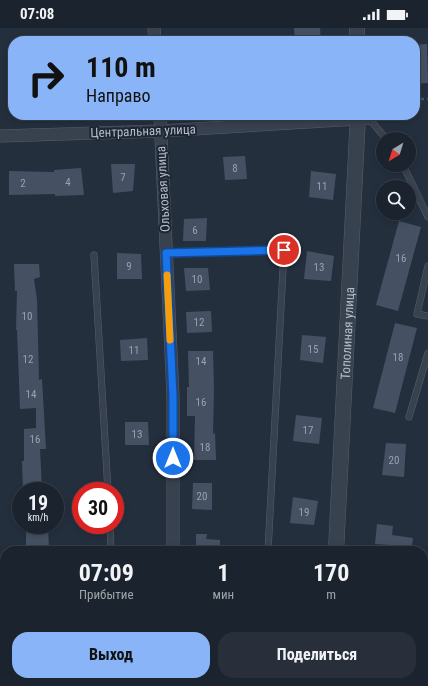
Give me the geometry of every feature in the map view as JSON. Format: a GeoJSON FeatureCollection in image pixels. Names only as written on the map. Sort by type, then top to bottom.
{"type":"FeatureCollection","features":[{"type":"Feature","properties":{"kind":"street","name":"Ольховая улица"},"geometry":{"type":"LineString","coordinates":[[160,120],[173,396],[173,546]]}},
{"type":"Feature","properties":{"kind":"street","name":"Центральная улица"},"geometry":{"type":"LineString","coordinates":[[0,136],[161,131],[316,120]]}},
{"type":"Feature","properties":{"kind":"street","name":"Тополиная улица"},"geometry":{"type":"LineString","coordinates":[[336,546],[358,120]]}},
{"type":"Feature","properties":{"kind":"street"},"geometry":{"type":"LineString","coordinates":[[0,640],[0,649]]}},
{"type":"Feature","properties":{"kind":"lane"},"geometry":{"type":"LineString","coordinates":[[366,120],[372,122],[380,132]]}},
{"type":"Feature","properties":{"kind":"lane"},"geometry":{"type":"LineString","coordinates":[[406,172],[428,217]]}},
{"type":"Feature","properties":{"kind":"lane"},"geometry":{"type":"LineString","coordinates":[[166,253],[284,250],[268,546]]}},
{"type":"Feature","properties":{"kind":"lane"},"geometry":{"type":"LineString","coordinates":[[94,255],[107,482]]}},
{"type":"Feature","properties":{"kind":"lane"},"geometry":{"type":"LineString","coordinates":[[428,266],[417,314],[428,316]]}},
{"type":"Feature","properties":{"kind":"lane"},"geometry":{"type":"LineString","coordinates":[[409,418],[428,353]]}},
{"type":"Feature","properties":{"kind":"lane"},"geometry":{"type":"LineString","coordinates":[[110,534],[111,546]]}},
{"type":"Feature","properties":{"kind":"building"},"geometry":{"type":"Polygon","coordinates":[[[294,28],[320,28],[321,36],[295,36],[294,28]]]}},
{"type":"Feature","properties":{"kind":"building"},"geometry":{"type":"Polygon","coordinates":[[[427,44],[428,83],[420,84],[420,45],[427,44]]]}},
{"type":"Feature","properties":{"kind":"building"},"geometry":{"type":"Polygon","coordinates":[[[245,156],[247,179],[225,180],[223,157],[245,156]]]}},
{"type":"Feature","properties":{"kind":"building"},"geometry":{"type":"Polygon","coordinates":[[[111,164],[135,164],[133,191],[113,193],[111,164]]]}},
{"type":"Feature","properties":{"kind":"building"},"geometry":{"type":"Polygon","coordinates":[[[81,168],[84,195],[9,195],[9,171],[54,172],[54,170],[81,168]]]}},
{"type":"Feature","properties":{"kind":"building"},"geometry":{"type":"Polygon","coordinates":[[[311,171],[336,174],[333,200],[309,197],[311,171]]]}},
{"type":"Feature","properties":{"kind":"building"},"geometry":{"type":"Polygon","coordinates":[[[207,218],[206,241],[183,241],[184,219],[207,218]]]}},
{"type":"Feature","properties":{"kind":"building"},"geometry":{"type":"Polygon","coordinates":[[[399,221],[421,227],[398,311],[376,305],[399,221]]]}},
{"type":"Feature","properties":{"kind":"building"},"geometry":{"type":"Polygon","coordinates":[[[307,251],[334,256],[331,281],[304,279],[307,251]]]}},
{"type":"Feature","properties":{"kind":"building"},"geometry":{"type":"Polygon","coordinates":[[[117,253],[141,254],[142,279],[117,279],[117,253]]]}},
{"type":"Feature","properties":{"kind":"building"},"geometry":{"type":"Polygon","coordinates":[[[14,264],[39,264],[40,277],[34,279],[37,299],[39,380],[42,379],[46,449],[40,449],[42,482],[23,482],[22,461],[24,461],[24,429],[36,428],[36,408],[20,409],[16,330],[17,291],[15,291],[14,264]]]}},
{"type":"Feature","properties":{"kind":"building"},"geometry":{"type":"Polygon","coordinates":[[[184,268],[208,268],[210,290],[186,291],[184,268]]]}},
{"type":"Feature","properties":{"kind":"building"},"geometry":{"type":"Polygon","coordinates":[[[211,311],[212,332],[187,333],[186,312],[211,311]]]}},
{"type":"Feature","properties":{"kind":"building"},"geometry":{"type":"Polygon","coordinates":[[[395,323],[417,328],[395,413],[373,408],[395,323]]]}},
{"type":"Feature","properties":{"kind":"building"},"geometry":{"type":"Polygon","coordinates":[[[302,335],[326,337],[323,363],[300,360],[302,335]]]}},
{"type":"Feature","properties":{"kind":"building"},"geometry":{"type":"Polygon","coordinates":[[[147,338],[148,360],[121,361],[120,340],[147,338]]]}},
{"type":"Feature","properties":{"kind":"building"},"geometry":{"type":"Polygon","coordinates":[[[188,351],[213,351],[213,434],[215,433],[216,460],[194,460],[195,416],[187,416],[187,387],[189,387],[188,351]]]}},
{"type":"Feature","properties":{"kind":"building"},"geometry":{"type":"Polygon","coordinates":[[[296,415],[322,418],[319,444],[293,441],[296,415]]]}},
{"type":"Feature","properties":{"kind":"building"},"geometry":{"type":"Polygon","coordinates":[[[125,422],[148,422],[149,445],[125,445],[125,422]]]}},
{"type":"Feature","properties":{"kind":"building"},"geometry":{"type":"Polygon","coordinates":[[[386,443],[406,444],[404,477],[382,475],[386,443]]]}},
{"type":"Feature","properties":{"kind":"building"},"geometry":{"type":"Polygon","coordinates":[[[193,483],[212,483],[212,510],[192,509],[193,483]]]}},
{"type":"Feature","properties":{"kind":"building"},"geometry":{"type":"Polygon","coordinates":[[[293,497],[318,501],[314,525],[290,523],[293,497]]]}},
{"type":"Feature","properties":{"kind":"building"},"geometry":{"type":"Polygon","coordinates":[[[377,524],[393,526],[392,535],[413,538],[412,546],[375,544],[377,524]]]}},
{"type":"Feature","properties":{"kind":"building"},"geometry":{"type":"Polygon","coordinates":[[[26,534],[48,534],[49,546],[26,546],[26,534]]]}},
{"type":"Feature","properties":{"kind":"building"},"geometry":{"type":"Polygon","coordinates":[[[196,534],[207,534],[206,539],[220,540],[220,546],[196,546],[196,534]]]}},
{"type":"Feature","properties":{"kind":"slow traffic"},"geometry":{"type":"LineString","coordinates":[[167,275],[170,340]]}},
{"type":"Feature","properties":{"kind":"route"},"geometry":{"type":"LineString","coordinates":[[173,458],[173,396],[166,253],[284,250]]}}]}
